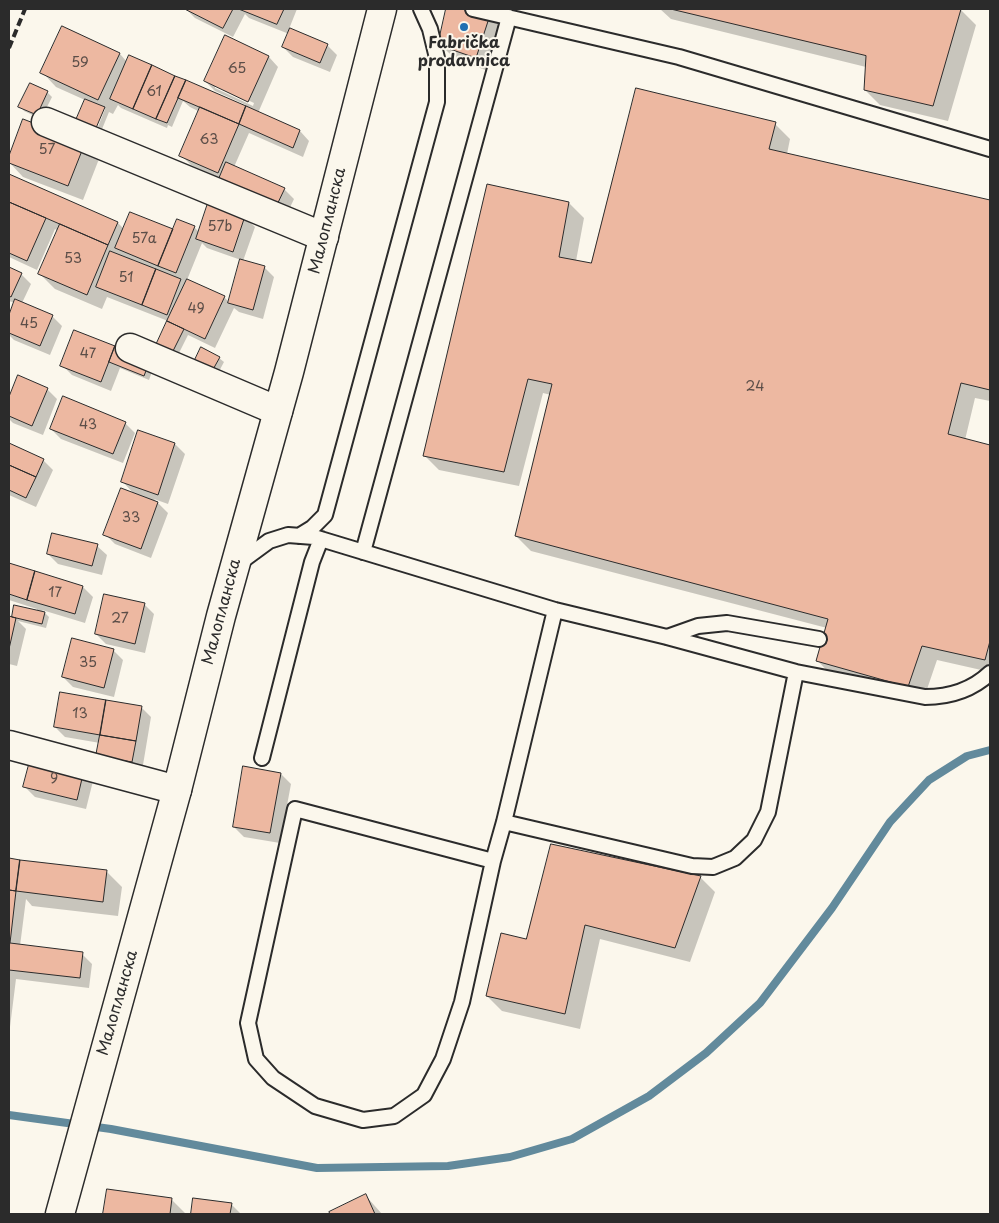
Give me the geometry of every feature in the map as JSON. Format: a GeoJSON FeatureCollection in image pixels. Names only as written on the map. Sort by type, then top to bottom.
{"type":"FeatureCollection","features":[{"type":"Feature","properties":{"kind":"main road","name":"Малопланска"},"geometry":{"type":"LineString","coordinates":[[60,1214],[176,790],[234,566],[278,411],[382,9]]}},
{"type":"Feature","properties":{"kind":"main road"},"geometry":{"type":"LineString","coordinates":[[46,122],[324,237]]}},
{"type":"Feature","properties":{"kind":"main road"},"geometry":{"type":"LineString","coordinates":[[130,348],[278,411]]}},
{"type":"Feature","properties":{"kind":"main road"},"geometry":{"type":"LineString","coordinates":[[9,746],[176,790]]}},
{"type":"Feature","properties":{"kind":"lane"},"geometry":{"type":"LineString","coordinates":[[299,536],[312,528],[325,515],[437,102],[438,58],[430,28],[421,9]]}},
{"type":"Feature","properties":{"kind":"lane"},"geometry":{"type":"LineString","coordinates":[[473,9],[679,57],[990,149]]}},
{"type":"Feature","properties":{"kind":"lane"},"geometry":{"type":"LineString","coordinates":[[363,552],[509,18]]}},
{"type":"Feature","properties":{"kind":"lane"},"geometry":{"type":"LineString","coordinates":[[234,566],[269,541],[288,535],[321,539],[555,610],[667,637],[796,672],[925,697],[943,697],[959,692],[972,686],[990,673]]}},
{"type":"Feature","properties":{"kind":"lane"},"geometry":{"type":"LineString","coordinates":[[262,758],[312,562],[321,539]]}},
{"type":"Feature","properties":{"kind":"lane"},"geometry":{"type":"LineString","coordinates":[[493,861],[295,809],[248,1023],[256,1059],[273,1078],[315,1106],[363,1120],[394,1116],[424,1095],[442,1059],[462,1002],[493,861],[555,610]]}},
{"type":"Feature","properties":{"kind":"lane"},"geometry":{"type":"LineString","coordinates":[[667,637],[698,626],[727,623],[819,639]]}},
{"type":"Feature","properties":{"kind":"lane"},"geometry":{"type":"LineString","coordinates":[[504,822],[692,866],[713,867],[735,858],[754,840],[768,812],[796,672]]}},
{"type":"Feature","properties":{"kind":"building"},"geometry":{"type":"Polygon","coordinates":[[[185,9],[233,9],[223,28],[185,9]]]}},
{"type":"Feature","properties":{"kind":"building"},"geometry":{"type":"Polygon","coordinates":[[[239,9],[284,9],[277,24],[239,9]]]}},
{"type":"Feature","properties":{"kind":"building","name":"Fabrička prodavnica"},"geometry":{"type":"Polygon","coordinates":[[[446,9],[492,9],[476,58],[438,45],[446,9]]]}},
{"type":"Feature","properties":{"kind":"building"},"geometry":{"type":"Polygon","coordinates":[[[671,9],[961,9],[933,106],[864,90],[866,56],[671,9]]]}},
{"type":"Feature","properties":{"kind":"building"},"geometry":{"type":"Polygon","coordinates":[[[62,26],[120,53],[98,100],[40,73],[62,26]]]}},
{"type":"Feature","properties":{"kind":"building"},"geometry":{"type":"Polygon","coordinates":[[[290,28],[328,44],[320,63],[282,47],[290,28]]]}},
{"type":"Feature","properties":{"kind":"building"},"geometry":{"type":"Polygon","coordinates":[[[225,35],[269,56],[248,102],[204,81],[225,35]]]}},
{"type":"Feature","properties":{"kind":"building"},"geometry":{"type":"Polygon","coordinates":[[[129,55],[152,65],[133,109],[110,99],[129,55]]]}},
{"type":"Feature","properties":{"kind":"building"},"geometry":{"type":"Polygon","coordinates":[[[152,65],[175,76],[156,119],[133,109],[152,65]]]}},
{"type":"Feature","properties":{"kind":"building"},"geometry":{"type":"Polygon","coordinates":[[[175,76],[186,80],[167,123],[156,119],[175,76]]]}},
{"type":"Feature","properties":{"kind":"building"},"geometry":{"type":"Polygon","coordinates":[[[186,80],[246,106],[239,124],[178,98],[186,80]]]}},
{"type":"Feature","properties":{"kind":"building"},"geometry":{"type":"Polygon","coordinates":[[[30,83],[48,91],[37,115],[18,107],[30,83]]]}},
{"type":"Feature","properties":{"kind":"building"},"geometry":{"type":"Polygon","coordinates":[[[636,88],[776,122],[769,149],[990,200],[990,390],[961,383],[948,434],[990,445],[990,641],[985,660],[922,646],[908,687],[816,661],[828,619],[515,536],[552,384],[528,379],[504,472],[423,456],[487,184],[569,202],[559,257],[591,263],[636,88]]]}},
{"type":"Feature","properties":{"kind":"building"},"geometry":{"type":"Polygon","coordinates":[[[85,99],[105,107],[93,135],[73,127],[85,99]]]}},
{"type":"Feature","properties":{"kind":"building"},"geometry":{"type":"Polygon","coordinates":[[[246,106],[300,130],[293,148],[239,124],[246,106]]]}},
{"type":"Feature","properties":{"kind":"building"},"geometry":{"type":"Polygon","coordinates":[[[200,107],[239,124],[218,173],[179,156],[200,107]]]}},
{"type":"Feature","properties":{"kind":"building"},"geometry":{"type":"Polygon","coordinates":[[[23,119],[85,143],[68,186],[9,163],[9,156],[23,119]]]}},
{"type":"Feature","properties":{"kind":"building"},"geometry":{"type":"Polygon","coordinates":[[[226,162],[285,188],[274,211],[216,186],[226,162]]]}},
{"type":"Feature","properties":{"kind":"building"},"geometry":{"type":"Polygon","coordinates":[[[9,174],[118,222],[108,245],[9,202],[9,174]]]}},
{"type":"Feature","properties":{"kind":"building"},"geometry":{"type":"Polygon","coordinates":[[[9,202],[46,218],[27,261],[9,253],[9,202]]]}},
{"type":"Feature","properties":{"kind":"building"},"geometry":{"type":"Polygon","coordinates":[[[208,203],[245,216],[233,252],[196,239],[208,203]]]}},
{"type":"Feature","properties":{"kind":"building"},"geometry":{"type":"Polygon","coordinates":[[[130,212],[173,229],[158,266],[115,248],[130,212]]]}},
{"type":"Feature","properties":{"kind":"building"},"geometry":{"type":"Polygon","coordinates":[[[177,219],[195,226],[176,273],[158,266],[177,219]]]}},
{"type":"Feature","properties":{"kind":"building"},"geometry":{"type":"Polygon","coordinates":[[[60,224],[108,245],[87,295],[38,274],[60,224]]]}},
{"type":"Feature","properties":{"kind":"building"},"geometry":{"type":"Polygon","coordinates":[[[110,251],[156,269],[142,305],[96,287],[110,251]]]}},
{"type":"Feature","properties":{"kind":"building"},"geometry":{"type":"Polygon","coordinates":[[[240,259],[265,266],[253,310],[228,303],[240,259]]]}},
{"type":"Feature","properties":{"kind":"building"},"geometry":{"type":"Polygon","coordinates":[[[9,267],[22,273],[11,297],[9,296],[9,267]]]}},
{"type":"Feature","properties":{"kind":"building"},"geometry":{"type":"Polygon","coordinates":[[[156,269],[181,279],[167,315],[142,305],[156,269]]]}},
{"type":"Feature","properties":{"kind":"building"},"geometry":{"type":"Polygon","coordinates":[[[187,279],[225,296],[205,339],[167,321],[187,279]]]}},
{"type":"Feature","properties":{"kind":"building"},"geometry":{"type":"Polygon","coordinates":[[[15,299],[53,315],[40,346],[9,333],[9,315],[15,299]]]}},
{"type":"Feature","properties":{"kind":"building"},"geometry":{"type":"Polygon","coordinates":[[[167,321],[184,329],[172,353],[156,345],[167,321]]]}},
{"type":"Feature","properties":{"kind":"building"},"geometry":{"type":"Polygon","coordinates":[[[74,330],[115,346],[101,382],[60,366],[74,330]]]}},
{"type":"Feature","properties":{"kind":"building"},"geometry":{"type":"Polygon","coordinates":[[[115,346],[150,360],[144,376],[109,362],[115,346]]]}},
{"type":"Feature","properties":{"kind":"building"},"geometry":{"type":"Polygon","coordinates":[[[201,347],[220,357],[211,373],[193,364],[201,347]]]}},
{"type":"Feature","properties":{"kind":"building"},"geometry":{"type":"Polygon","coordinates":[[[18,375],[48,388],[32,426],[9,416],[9,397],[18,375]]]}},
{"type":"Feature","properties":{"kind":"building"},"geometry":{"type":"Polygon","coordinates":[[[63,396],[126,422],[113,454],[50,429],[63,396]]]}},
{"type":"Feature","properties":{"kind":"building"},"geometry":{"type":"Polygon","coordinates":[[[138,430],[175,443],[158,495],[121,482],[138,430]]]}},
{"type":"Feature","properties":{"kind":"building"},"geometry":{"type":"Polygon","coordinates":[[[9,443],[44,459],[36,477],[9,465],[9,443]]]}},
{"type":"Feature","properties":{"kind":"building"},"geometry":{"type":"Polygon","coordinates":[[[9,465],[36,477],[26,498],[9,490],[9,465]]]}},
{"type":"Feature","properties":{"kind":"building"},"geometry":{"type":"Polygon","coordinates":[[[121,488],[158,502],[141,549],[103,535],[121,488]]]}},
{"type":"Feature","properties":{"kind":"building"},"geometry":{"type":"Polygon","coordinates":[[[52,533],[98,544],[92,566],[47,554],[52,533]]]}},
{"type":"Feature","properties":{"kind":"building"},"geometry":{"type":"Polygon","coordinates":[[[9,563],[35,571],[27,600],[9,594],[9,563]]]}},
{"type":"Feature","properties":{"kind":"building"},"geometry":{"type":"Polygon","coordinates":[[[35,571],[83,586],[75,614],[27,600],[35,571]]]}},
{"type":"Feature","properties":{"kind":"building"},"geometry":{"type":"Polygon","coordinates":[[[104,594],[145,603],[135,644],[95,634],[104,594]]]}},
{"type":"Feature","properties":{"kind":"building"},"geometry":{"type":"Polygon","coordinates":[[[14,605],[45,612],[42,624],[12,617],[14,605]]]}},
{"type":"Feature","properties":{"kind":"building"},"geometry":{"type":"Polygon","coordinates":[[[9,616],[16,618],[9,649],[9,616]]]}},
{"type":"Feature","properties":{"kind":"building"},"geometry":{"type":"Polygon","coordinates":[[[72,638],[114,649],[104,688],[62,677],[72,638]]]}},
{"type":"Feature","properties":{"kind":"building"},"geometry":{"type":"Polygon","coordinates":[[[60,692],[106,700],[100,735],[54,727],[60,692]]]}},
{"type":"Feature","properties":{"kind":"building"},"geometry":{"type":"Polygon","coordinates":[[[106,700],[142,706],[136,741],[100,735],[106,700]]]}},
{"type":"Feature","properties":{"kind":"building"},"geometry":{"type":"Polygon","coordinates":[[[100,735],[136,741],[132,762],[96,756],[100,735]]]}},
{"type":"Feature","properties":{"kind":"building"},"geometry":{"type":"Polygon","coordinates":[[[31,757],[84,770],[77,800],[23,787],[31,757]]]}},
{"type":"Feature","properties":{"kind":"building"},"geometry":{"type":"Polygon","coordinates":[[[243,766],[281,773],[270,833],[233,827],[243,766]]]}},
{"type":"Feature","properties":{"kind":"building"},"geometry":{"type":"Polygon","coordinates":[[[551,844],[701,876],[675,948],[585,925],[565,1014],[486,996],[501,933],[526,939],[551,844]]]}},
{"type":"Feature","properties":{"kind":"building"},"geometry":{"type":"Polygon","coordinates":[[[9,858],[20,860],[16,891],[9,890],[9,858]]]}},
{"type":"Feature","properties":{"kind":"building"},"geometry":{"type":"Polygon","coordinates":[[[20,860],[107,870],[103,902],[16,891],[20,860]]]}},
{"type":"Feature","properties":{"kind":"building"},"geometry":{"type":"Polygon","coordinates":[[[9,890],[16,891],[10,943],[9,943],[9,890]]]}},
{"type":"Feature","properties":{"kind":"building"},"geometry":{"type":"Polygon","coordinates":[[[10,943],[83,952],[80,978],[9,970],[10,943]]]}},
{"type":"Feature","properties":{"kind":"building"},"geometry":{"type":"Polygon","coordinates":[[[107,1189],[172,1198],[170,1214],[103,1214],[107,1189]]]}},
{"type":"Feature","properties":{"kind":"building"},"geometry":{"type":"Polygon","coordinates":[[[366,1194],[375,1214],[330,1214],[329,1212],[366,1194]]]}},
{"type":"Feature","properties":{"kind":"building"},"geometry":{"type":"Polygon","coordinates":[[[193,1198],[232,1203],[230,1214],[191,1214],[193,1198]]]}},
{"type":"Feature","properties":{"kind":"waterway"},"geometry":{"type":"LineString","coordinates":[[9,1115],[111,1129],[317,1168],[448,1166],[510,1157],[572,1139],[649,1096],[706,1053],[760,1003],[832,908],[890,822],[929,780],[967,756],[990,750]]}},
{"type":"Feature","properties":{"kind":"railway"},"geometry":{"type":"LineString","coordinates":[[9,48],[25,9]]}},
{"type":"Feature","properties":{"kind":"place","name":"Fabrička prodavnica"},"geometry":{"type":"Point","coordinates":[464,27]}}]}
